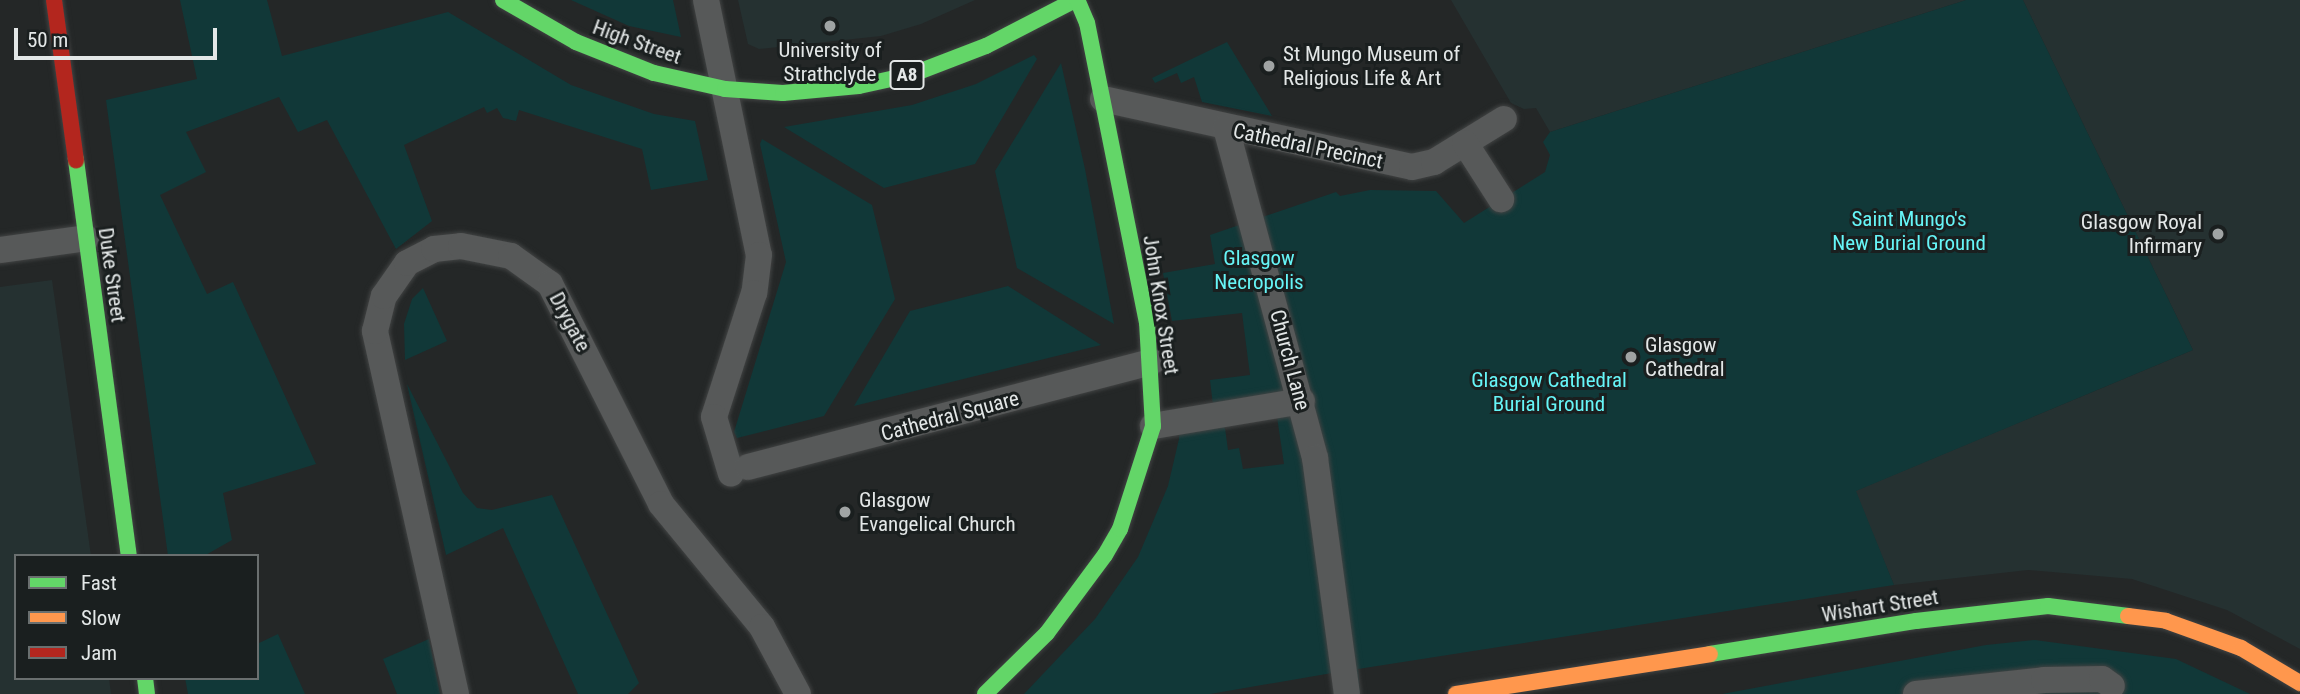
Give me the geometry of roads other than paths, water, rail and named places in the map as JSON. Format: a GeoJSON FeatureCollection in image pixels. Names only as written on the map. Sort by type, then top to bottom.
{"type":"FeatureCollection","features":[{"type":"Feature","properties":{"kind":"street","name":"Duke Street"},"geometry":{"type":"LineString","coordinates":[[54,0],[129,554]]}},
{"type":"Feature","properties":{"kind":"street","name":"High Street"},"geometry":{"type":"LineString","coordinates":[[503,0],[555,31],[623,62],[724,89]]}},
{"type":"Feature","properties":{"kind":"street","name":"Cathedral Square"},"geometry":{"type":"LineString","coordinates":[[706,0],[760,255],[754,293],[714,416],[739,470],[1152,362]]}},
{"type":"Feature","properties":{"kind":"street","name":"A8"},"geometry":{"type":"LineString","coordinates":[[724,89],[783,93],[888,80],[963,56],[1076,0]]}},
{"type":"Feature","properties":{"kind":"street","name":"John Knox Street"},"geometry":{"type":"LineString","coordinates":[[985,694],[1047,633],[1105,555],[1119,529],[1153,426],[1152,362],[1103,99],[1087,23],[1076,0]]}},
{"type":"Feature","properties":{"kind":"street","name":"Cathedral Precinct"},"geometry":{"type":"LineString","coordinates":[[1103,99],[1412,167],[1434,162],[1504,119]]}},
{"type":"Feature","properties":{"kind":"street","name":"Church Lane"},"geometry":{"type":"LineString","coordinates":[[1226,128],[1302,401],[1331,554],[1347,694]]}},
{"type":"Feature","properties":{"kind":"street"},"geometry":{"type":"LineString","coordinates":[[1465,142],[1501,200]]}},
{"type":"Feature","properties":{"kind":"street"},"geometry":{"type":"LineString","coordinates":[[0,250],[86,238]]}},
{"type":"Feature","properties":{"kind":"street","name":"Drygate"},"geometry":{"type":"LineString","coordinates":[[456,694],[375,331],[384,296],[407,262],[434,249],[461,246],[511,256],[550,284],[661,504],[762,626],[798,694]]}},
{"type":"Feature","properties":{"kind":"street"},"geometry":{"type":"LineString","coordinates":[[1153,426],[1302,401]]}},
{"type":"Feature","properties":{"kind":"street","name":"Wishart Street"},"geometry":{"type":"LineString","coordinates":[[1456,694],[1916,621],[2048,606],[2166,621],[2241,648],[2300,682]]}},
{"type":"Feature","properties":{"kind":"street"},"geometry":{"type":"LineString","coordinates":[[1916,694],[2044,680],[2102,679],[2112,686]]}},
{"type":"Feature","properties":{"kind":"place","name":"University of Strathclyde"},"geometry":{"type":"Point","coordinates":[830,26]}},
{"type":"Feature","properties":{"kind":"place","name":"St Mungo Museum of Religious Life & Art"},"geometry":{"type":"Point","coordinates":[1269,66]}},
{"type":"Feature","properties":{"kind":"place","name":"Glasgow Royal Infirmary"},"geometry":{"type":"Point","coordinates":[2218,234]}},
{"type":"Feature","properties":{"kind":"place","name":"Glasgow Cathedral"},"geometry":{"type":"Point","coordinates":[1631,357]}},
{"type":"Feature","properties":{"kind":"place","name":"Glasgow Evangelical Church"},"geometry":{"type":"Point","coordinates":[845,512]}},
{"type":"Feature","properties":{"kind":"park label","name":"Saint Mungo's New Burial Ground"},"geometry":{"type":"Point","coordinates":[1909,231]}},
{"type":"Feature","properties":{"kind":"park label","name":"Glasgow Necropolis"},"geometry":{"type":"Point","coordinates":[1259,270]}},
{"type":"Feature","properties":{"kind":"park label","name":"Glasgow Cathedral Burial Ground"},"geometry":{"type":"Point","coordinates":[1549,392]}}]}
